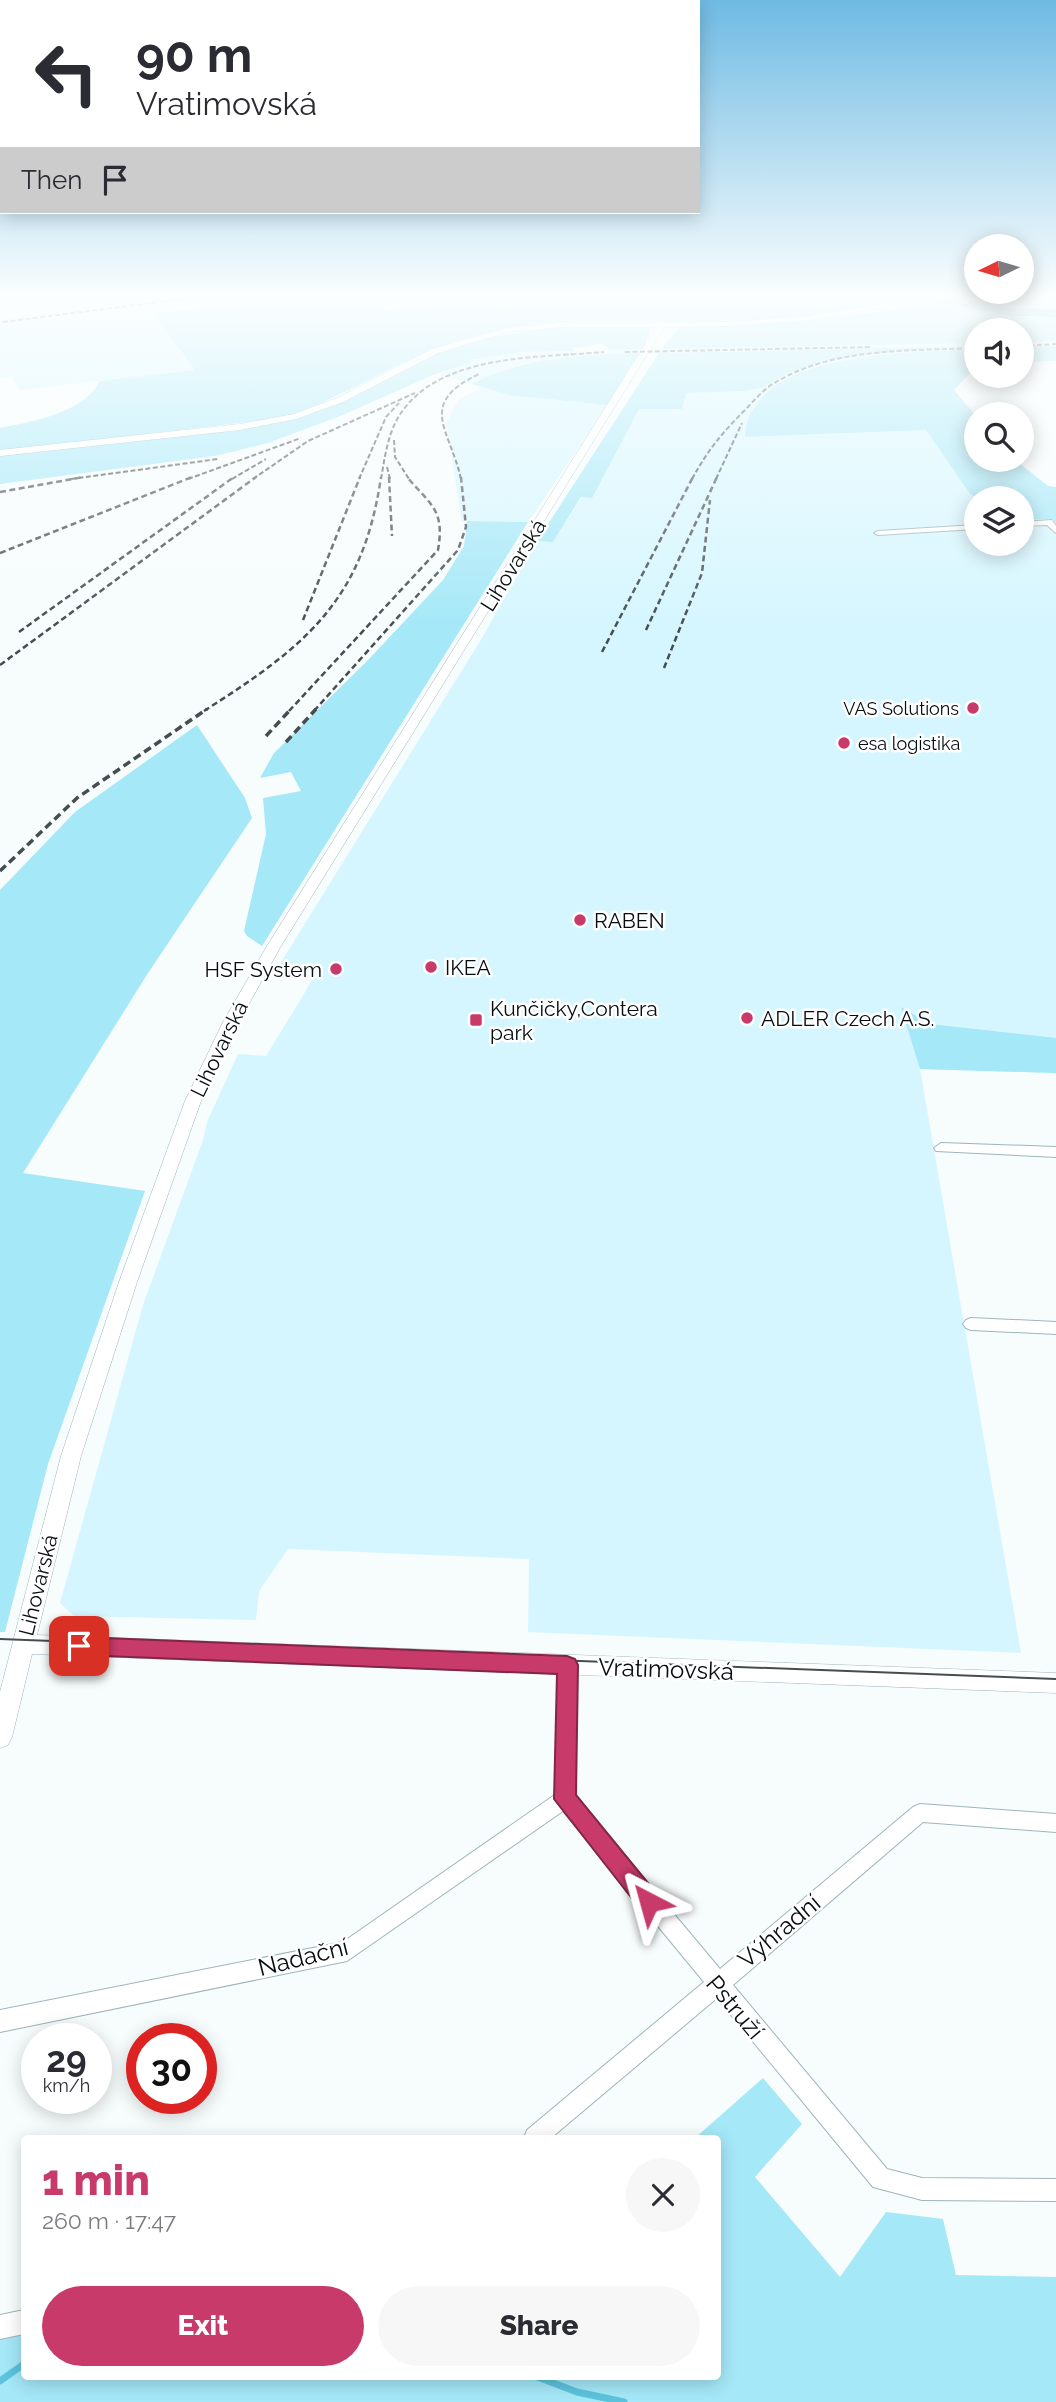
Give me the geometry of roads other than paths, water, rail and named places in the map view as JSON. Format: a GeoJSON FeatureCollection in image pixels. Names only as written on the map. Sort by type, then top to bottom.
{"type":"FeatureCollection","features":[{"type":"Feature","properties":{"kind":"street"},"geometry":{"type":"LineString","coordinates":[[0,453],[240,426],[296,416],[328,405]]}},
{"type":"Feature","properties":{"kind":"street","name":"Lihovarská"},"geometry":{"type":"LineString","coordinates":[[0,1737],[44,1555],[91,1390],[193,1101],[219,1045],[274,946],[611,405]]}},
{"type":"Feature","properties":{"kind":"street"},"geometry":{"type":"LineString","coordinates":[[1034,523],[1049,522],[1056,531]]}},
{"type":"Feature","properties":{"kind":"street"},"geometry":{"type":"LineString","coordinates":[[878,533],[964,528]]}},
{"type":"Feature","properties":{"kind":"street"},"geometry":{"type":"LineString","coordinates":[[940,1148],[1056,1152]]}},
{"type":"Feature","properties":{"kind":"street"},"geometry":{"type":"LineString","coordinates":[[971,1324],[1056,1328]]}},
{"type":"Feature","properties":{"kind":"street","name":"Vratimovská"},"geometry":{"type":"LineString","coordinates":[[23,1644],[1056,1684]]}},
{"type":"Feature","properties":{"kind":"street"},"geometry":{"type":"LineString","coordinates":[[565,1799],[567,1665]]}},
{"type":"Feature","properties":{"kind":"street","name":"Pstruží"},"geometry":{"type":"LineString","coordinates":[[565,1799],[716,1984],[881,2179],[922,2189],[1056,2190]]}},
{"type":"Feature","properties":{"kind":"street","name":"Nadační"},"geometry":{"type":"LineString","coordinates":[[0,2021],[347,1951],[565,1799]]}},
{"type":"Feature","properties":{"kind":"street","name":"Výhradní"},"geometry":{"type":"LineString","coordinates":[[539,2135],[920,1813],[1056,1823]]}},
{"type":"Feature","properties":{"kind":"street"},"geometry":{"type":"LineString","coordinates":[[0,2327],[21,2323]]}},
{"type":"Feature","properties":{"kind":"waterway"},"geometry":{"type":"LineString","coordinates":[[0,2381],[21,2366]]}},
{"type":"Feature","properties":{"kind":"waterway"},"geometry":{"type":"LineString","coordinates":[[546,2380],[577,2392],[624,2402]]}},
{"type":"Feature","properties":{"kind":"tram line"},"geometry":{"type":"LineString","coordinates":[[0,1639],[1056,1679]]}},
{"type":"Feature","properties":{"kind":"railway"},"geometry":{"type":"LineString","coordinates":[[253,479],[308,441],[388,405]]}},
{"type":"Feature","properties":{"kind":"railway"},"geometry":{"type":"LineString","coordinates":[[359,479],[386,417],[397,405]]}},
{"type":"Feature","properties":{"kind":"railway"},"geometry":{"type":"LineString","coordinates":[[381,479],[393,428],[408,405]]}},
{"type":"Feature","properties":{"kind":"railway"},"geometry":{"type":"LineString","coordinates":[[444,405],[442,419],[445,432],[461,479]]}},
{"type":"Feature","properties":{"kind":"railway"},"geometry":{"type":"LineString","coordinates":[[692,479],[715,443],[749,405]]}},
{"type":"Feature","properties":{"kind":"railway"},"geometry":{"type":"LineString","coordinates":[[716,479],[742,423]]}},
{"type":"Feature","properties":{"kind":"railway"},"geometry":{"type":"LineString","coordinates":[[188,479],[301,438]]}},
{"type":"Feature","properties":{"kind":"railway"},"geometry":{"type":"LineString","coordinates":[[394,440],[395,457],[409,479]]}},
{"type":"Feature","properties":{"kind":"railway"},"geometry":{"type":"LineString","coordinates":[[79,478],[218,459]]}},
{"type":"Feature","properties":{"kind":"railway"},"geometry":{"type":"LineString","coordinates":[[232,479],[266,459]]}},
{"type":"Feature","properties":{"kind":"railway"},"geometry":{"type":"LineString","coordinates":[[387,467],[390,479]]}},
{"type":"Feature","properties":{"kind":"railway"},"geometry":{"type":"LineString","coordinates":[[79,478],[84,477]]}},
{"type":"Feature","properties":{"kind":"railway"},"geometry":{"type":"LineString","coordinates":[[0,553],[192,477]]}},
{"type":"Feature","properties":{"kind":"railway"},"geometry":{"type":"LineString","coordinates":[[19,632],[234,477]]}},
{"type":"Feature","properties":{"kind":"railway"},"geometry":{"type":"LineString","coordinates":[[0,665],[256,477]]}},
{"type":"Feature","properties":{"kind":"railway"},"geometry":{"type":"LineString","coordinates":[[303,620],[360,477]]}},
{"type":"Feature","properties":{"kind":"railway"},"geometry":{"type":"LineString","coordinates":[[205,710],[271,665],[323,617],[343,589],[360,557],[372,520],[381,477]]}},
{"type":"Feature","properties":{"kind":"railway"},"geometry":{"type":"LineString","coordinates":[[389,477],[392,536]]}},
{"type":"Feature","properties":{"kind":"railway"},"geometry":{"type":"LineString","coordinates":[[289,711],[438,550],[438,517],[407,477]]}},
{"type":"Feature","properties":{"kind":"railway"},"geometry":{"type":"LineString","coordinates":[[314,711],[458,550],[466,527],[461,477]]}},
{"type":"Feature","properties":{"kind":"railway"},"geometry":{"type":"LineString","coordinates":[[602,652],[693,477]]}},
{"type":"Feature","properties":{"kind":"railway"},"geometry":{"type":"LineString","coordinates":[[646,630],[717,477]]}},
{"type":"Feature","properties":{"kind":"railway"},"geometry":{"type":"LineString","coordinates":[[0,492],[79,478]]}},
{"type":"Feature","properties":{"kind":"railway"},"geometry":{"type":"LineString","coordinates":[[71,479],[79,478]]}},
{"type":"Feature","properties":{"kind":"railway"},"geometry":{"type":"LineString","coordinates":[[664,668],[702,573],[710,500]]}},
{"type":"Feature","properties":{"kind":"railway"},"geometry":{"type":"LineString","coordinates":[[266,736],[291,709]]}},
{"type":"Feature","properties":{"kind":"railway"},"geometry":{"type":"LineString","coordinates":[[286,742],[316,709]]}},
{"type":"Feature","properties":{"kind":"railway"},"geometry":{"type":"LineString","coordinates":[[0,871],[77,798],[205,710]]}},
{"type":"Feature","properties":{"kind":"place","name":"VAS Solutions"},"geometry":{"type":"Point","coordinates":[973,708]}},
{"type":"Feature","properties":{"kind":"place","name":"esa logistika"},"geometry":{"type":"Point","coordinates":[844,743]}},
{"type":"Feature","properties":{"kind":"place","name":"RABEN"},"geometry":{"type":"Point","coordinates":[580,920]}},
{"type":"Feature","properties":{"kind":"place","name":"IKEA"},"geometry":{"type":"Point","coordinates":[431,967]}},
{"type":"Feature","properties":{"kind":"place","name":"HSF System"},"geometry":{"type":"Point","coordinates":[336,969]}},
{"type":"Feature","properties":{"kind":"place","name":"ADLER Czech A.S."},"geometry":{"type":"Point","coordinates":[747,1018]}},
{"type":"Feature","properties":{"kind":"place","name":"Kunčičky,Contera park"},"geometry":{"type":"Point","coordinates":[476,1020]}}]}
